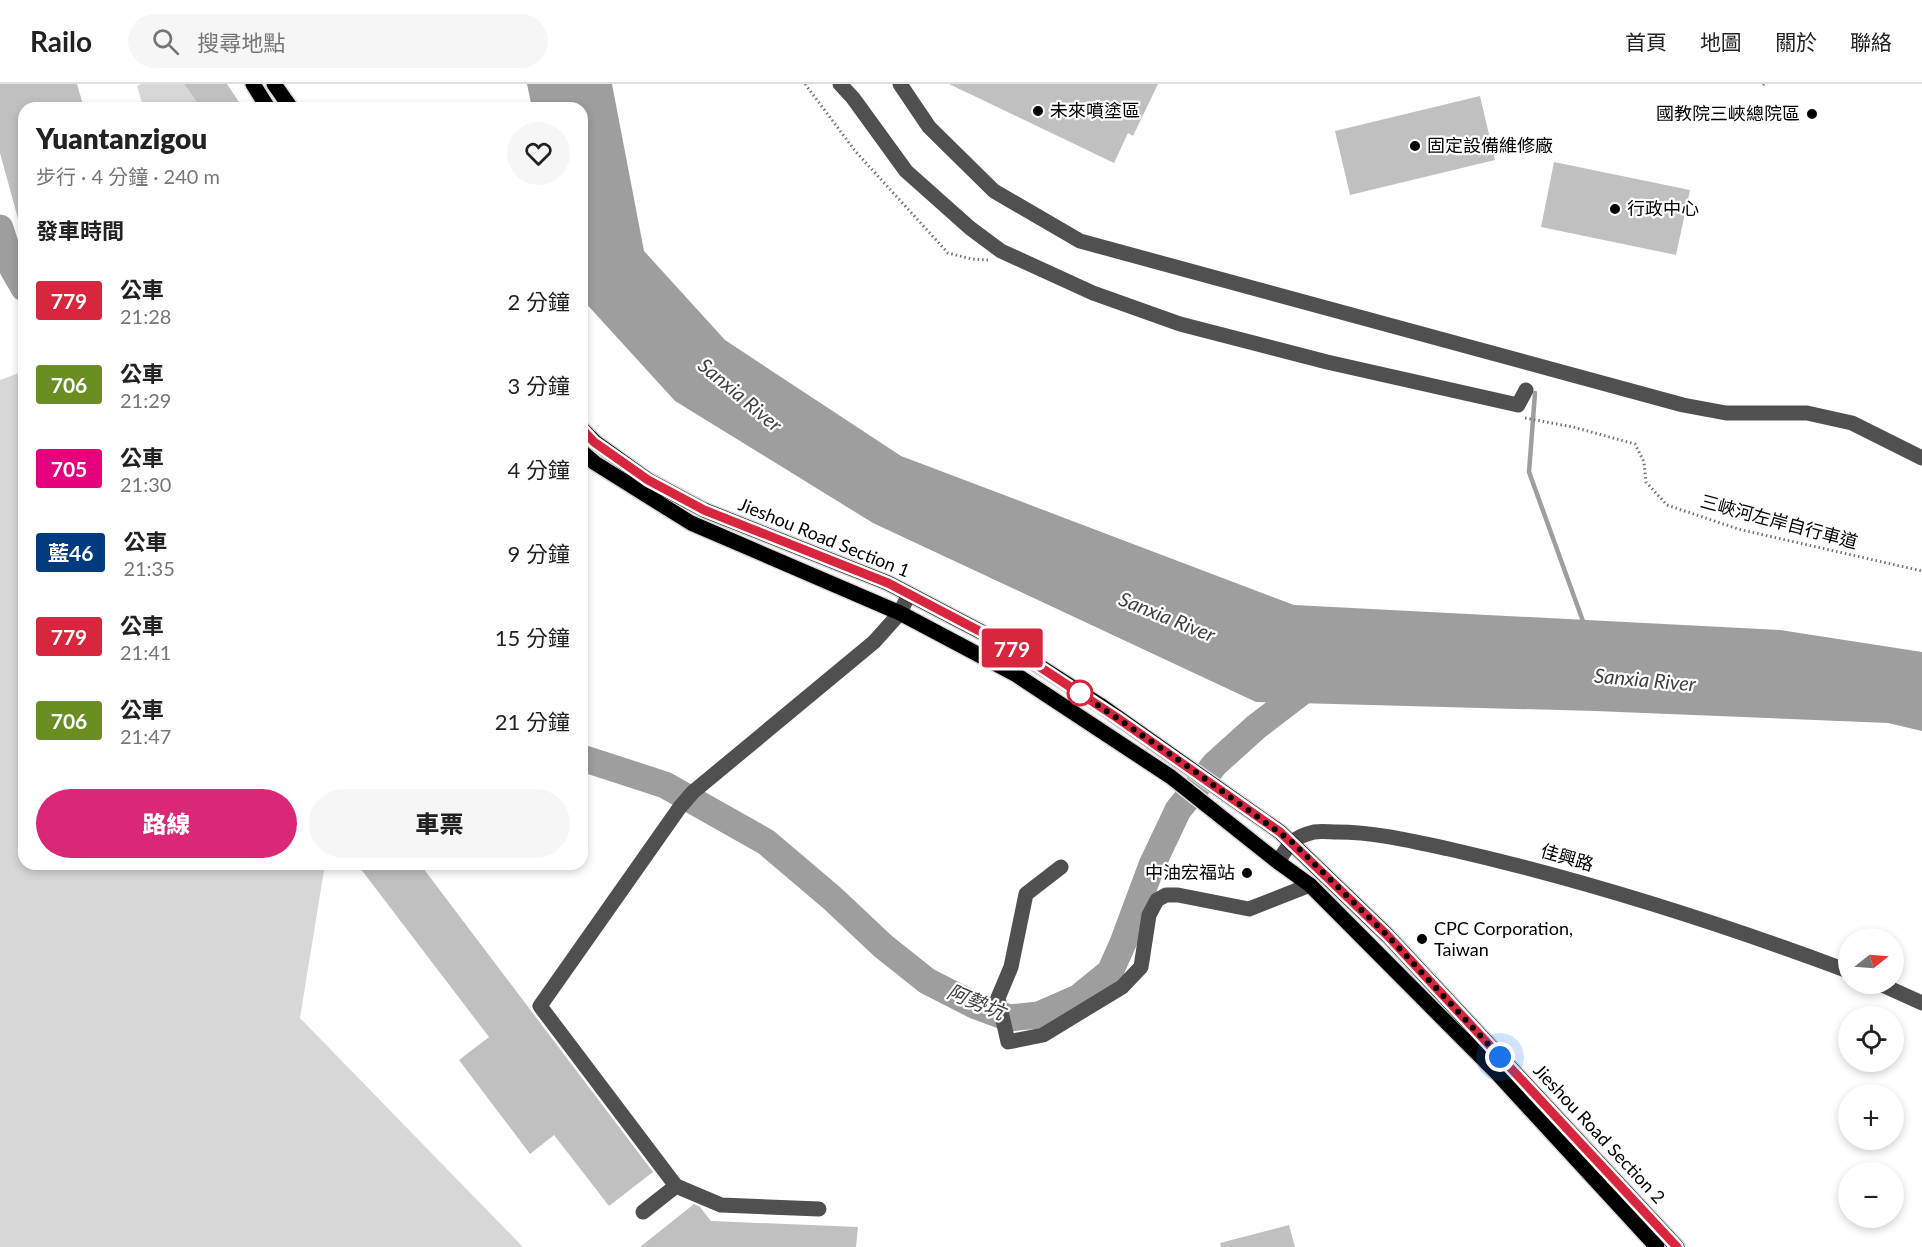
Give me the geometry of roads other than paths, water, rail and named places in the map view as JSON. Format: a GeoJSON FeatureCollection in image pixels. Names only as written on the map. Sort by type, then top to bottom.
{"type":"FeatureCollection","features":[{"type":"Feature","properties":{"kind":"main road"},"geometry":{"type":"LineString","coordinates":[[253,84],[264,102]]}},
{"type":"Feature","properties":{"kind":"main road"},"geometry":{"type":"LineString","coordinates":[[274,84],[287,102]]}},
{"type":"Feature","properties":{"kind":"main road","name":"Jieshou Road Section 1"},"geometry":{"type":"LineString","coordinates":[[588,436],[648,480],[704,510],[888,583],[1008,646],[1183,763],[1291,841]]}},
{"type":"Feature","properties":{"kind":"main road","name":"Jieshou Road Section 1"},"geometry":{"type":"LineString","coordinates":[[588,457],[691,523],[900,613],[1015,674],[1170,777],[1278,862]]}},
{"type":"Feature","properties":{"kind":"main road","name":"Jieshou Road Section 2"},"geometry":{"type":"LineString","coordinates":[[1291,841],[1388,936],[1677,1247]]}},
{"type":"Feature","properties":{"kind":"main road","name":"Jieshou Road Section 2"},"geometry":{"type":"LineString","coordinates":[[1278,862],[1310,885],[1496,1072],[1657,1247]]}},
{"type":"Feature","properties":{"kind":"street"},"geometry":{"type":"LineString","coordinates":[[840,84],[853,98],[906,171],[970,228],[1000,251],[1093,293],[1180,324],[1327,362],[1518,405],[1526,390]]}},
{"type":"Feature","properties":{"kind":"street"},"geometry":{"type":"LineString","coordinates":[[900,84],[929,126],[994,191],[1080,241],[1683,405],[1726,413],[1807,413],[1852,423],[1922,458]]}},
{"type":"Feature","properties":{"kind":"street"},"geometry":{"type":"LineString","coordinates":[[819,1209],[721,1205],[675,1186],[540,1006],[680,807],[693,792],[874,642],[900,613],[909,594]]}},
{"type":"Feature","properties":{"kind":"street","name":"佳興路"},"geometry":{"type":"LineString","coordinates":[[1291,841],[1316,832],[1360,832],[1419,842],[1516,864],[1702,919],[1838,967]]}},
{"type":"Feature","properties":{"kind":"street"},"geometry":{"type":"LineString","coordinates":[[1278,862],[1291,841]]}},
{"type":"Feature","properties":{"kind":"street"},"geometry":{"type":"LineString","coordinates":[[1061,867],[1026,894],[1011,967],[998,998],[1008,1042],[1043,1035],[1122,987],[1141,967],[1149,915],[1157,900],[1166,895],[1178,895],[1249,909],[1310,885]]}},
{"type":"Feature","properties":{"kind":"street"},"geometry":{"type":"LineString","coordinates":[[1902,994],[1922,1003]]}},
{"type":"Feature","properties":{"kind":"street"},"geometry":{"type":"LineString","coordinates":[[644,1212],[675,1186]]}},
{"type":"Feature","properties":{"kind":"water","name":"Sanxia River"},"geometry":{"type":"Polygon","coordinates":[[[527,84],[612,84],[644,251],[725,340],[901,456],[1294,605],[1780,630],[1922,652],[1922,731],[1888,723],[1595,711],[1256,702],[873,523],[675,401],[588,306],[588,102],[531,102],[527,84]]]}},
{"type":"Feature","properties":{"kind":"waterway","name":"阿勢坑"},"geometry":{"type":"LineString","coordinates":[[0,228],[18,278]]}},
{"type":"Feature","properties":{"kind":"waterway"},"geometry":{"type":"LineString","coordinates":[[1535,393],[1529,472],[1584,624]]}},
{"type":"Feature","properties":{"kind":"waterway","name":"阿勢坑"},"geometry":{"type":"LineString","coordinates":[[588,760],[665,785],[766,842],[832,898],[883,946],[927,981],[974,1005],[1009,1018],[1039,1015],[1078,998],[1110,972],[1152,865],[1178,810],[1215,764],[1256,727],[1316,681]]}},
{"type":"Feature","properties":{"kind":"place","name":"未來噴塗區"},"geometry":{"type":"Point","coordinates":[1038,111]}},
{"type":"Feature","properties":{"kind":"place","name":"國教院三峽總院區"},"geometry":{"type":"Point","coordinates":[1812,114]}},
{"type":"Feature","properties":{"kind":"place","name":"固定設備維修廠"},"geometry":{"type":"Point","coordinates":[1415,146]}},
{"type":"Feature","properties":{"kind":"place","name":"行政中心"},"geometry":{"type":"Point","coordinates":[1615,209]}},
{"type":"Feature","properties":{"kind":"place","name":"中油宏福站"},"geometry":{"type":"Point","coordinates":[1247,873]}},
{"type":"Feature","properties":{"kind":"place","name":"CPC Corporation, Taiwan"},"geometry":{"type":"Point","coordinates":[1422,939]}}]}
